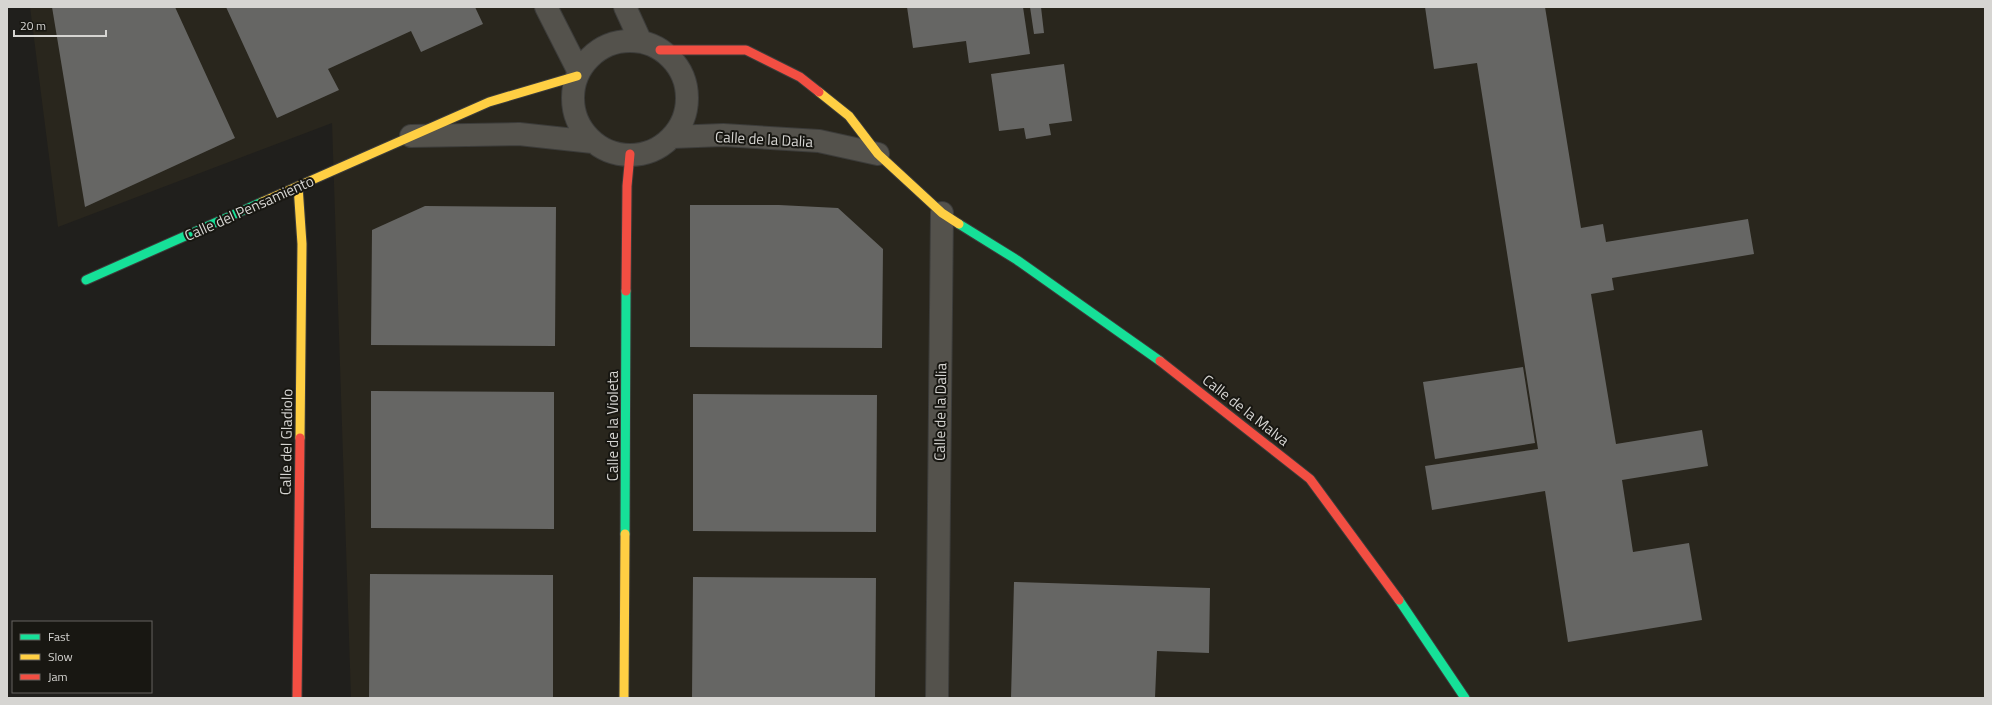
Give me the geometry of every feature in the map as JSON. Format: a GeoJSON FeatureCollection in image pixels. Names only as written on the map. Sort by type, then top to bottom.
{"type":"FeatureCollection","features":[{"type":"Feature","properties":{"kind":"street"},"geometry":{"type":"LineString","coordinates":[[546,7],[578,74]]}},
{"type":"Feature","properties":{"kind":"street"},"geometry":{"type":"LineString","coordinates":[[625,7],[640,42]]}},
{"type":"Feature","properties":{"kind":"street"},"geometry":{"type":"LineString","coordinates":[[619,42],[640,42],[660,50],[676,64],[686,83],[687,105],[683,122],[672,137],[658,148],[642,155],[616,154],[593,142],[578,122],[573,97],[578,74],[596,53],[619,42]]}},
{"type":"Feature","properties":{"kind":"street"},"geometry":{"type":"LineString","coordinates":[[660,50],[746,50],[800,77],[848,116],[878,154],[942,213]]}},
{"type":"Feature","properties":{"kind":"street","name":"Calle del Pensamiento"},"geometry":{"type":"LineString","coordinates":[[86,280],[489,102],[578,74]]}},
{"type":"Feature","properties":{"kind":"street","name":"Calle del Pensamiento"},"geometry":{"type":"LineString","coordinates":[[411,136],[519,134],[593,142]]}},
{"type":"Feature","properties":{"kind":"street","name":"Calle de la Dalia"},"geometry":{"type":"LineString","coordinates":[[672,137],[723,135],[819,141],[878,154]]}},
{"type":"Feature","properties":{"kind":"street","name":"Calle de la Violeta"},"geometry":{"type":"LineString","coordinates":[[624,698],[627,194],[630,154]]}},
{"type":"Feature","properties":{"kind":"street","name":"Calle del Gladiolo"},"geometry":{"type":"LineString","coordinates":[[298,186],[302,252],[298,698]]}},
{"type":"Feature","properties":{"kind":"street","name":"Calle de la Dalia"},"geometry":{"type":"LineString","coordinates":[[937,698],[942,213]]}},
{"type":"Feature","properties":{"kind":"street","name":"Calle de la Malva"},"geometry":{"type":"LineString","coordinates":[[942,213],[1017,260],[1145,349],[1310,479],[1404,607],[1465,698]]}},
{"type":"Feature","properties":{"kind":"shaded area"},"geometry":{"type":"Polygon","coordinates":[[[30,7],[1985,7],[1985,698],[351,698],[332,123],[58,227],[30,7]]]}},
{"type":"Feature","properties":{"kind":"building"},"geometry":{"type":"Polygon","coordinates":[[[52,7],[175,7],[235,138],[85,207],[52,7]]]}},
{"type":"Feature","properties":{"kind":"building"},"geometry":{"type":"Polygon","coordinates":[[[226,7],[475,7],[483,24],[421,52],[411,31],[328,69],[339,90],[277,118],[226,7]]]}},
{"type":"Feature","properties":{"kind":"building"},"geometry":{"type":"Polygon","coordinates":[[[907,7],[1023,7],[1030,54],[969,63],[966,41],[913,48],[907,7]]]}},
{"type":"Feature","properties":{"kind":"building"},"geometry":{"type":"Polygon","coordinates":[[[1030,7],[1041,7],[1044,33],[1034,34],[1030,7]]]}},
{"type":"Feature","properties":{"kind":"building"},"geometry":{"type":"Polygon","coordinates":[[[1425,7],[1545,7],[1581,228],[1603,224],[1606,242],[1748,219],[1754,254],[1612,278],[1614,290],[1591,294],[1616,444],[1702,430],[1708,466],[1622,480],[1633,552],[1689,543],[1702,620],[1568,642],[1545,491],[1432,510],[1425,466],[1538,449],[1477,63],[1434,69],[1425,7]]]}},
{"type":"Feature","properties":{"kind":"building"},"geometry":{"type":"Polygon","coordinates":[[[1064,64],[1072,121],[1049,124],[1051,135],[1026,139],[1024,128],[999,131],[991,74],[1064,64]]]}},
{"type":"Feature","properties":{"kind":"building"},"geometry":{"type":"Polygon","coordinates":[[[690,205],[779,205],[838,208],[883,249],[882,348],[690,347],[690,205]]]}},
{"type":"Feature","properties":{"kind":"building"},"geometry":{"type":"Polygon","coordinates":[[[425,206],[556,207],[555,346],[371,345],[372,230],[425,206]]]}},
{"type":"Feature","properties":{"kind":"building"},"geometry":{"type":"Polygon","coordinates":[[[1523,367],[1535,443],[1435,459],[1423,382],[1523,367]]]}},
{"type":"Feature","properties":{"kind":"building"},"geometry":{"type":"Polygon","coordinates":[[[371,391],[554,392],[554,529],[371,528],[371,391]]]}},
{"type":"Feature","properties":{"kind":"building"},"geometry":{"type":"Polygon","coordinates":[[[693,394],[877,395],[876,532],[693,531],[693,394]]]}},
{"type":"Feature","properties":{"kind":"building"},"geometry":{"type":"Polygon","coordinates":[[[370,574],[553,575],[553,698],[369,698],[370,574]]]}},
{"type":"Feature","properties":{"kind":"building"},"geometry":{"type":"Polygon","coordinates":[[[693,577],[876,578],[875,698],[692,698],[693,577]]]}},
{"type":"Feature","properties":{"kind":"building"},"geometry":{"type":"Polygon","coordinates":[[[1014,582],[1210,588],[1209,653],[1157,651],[1155,698],[1011,698],[1014,582]]]}},
{"type":"Feature","properties":{"kind":"traffic: fast"},"geometry":{"type":"LineString","coordinates":[[86,280],[262,202]]}},
{"type":"Feature","properties":{"kind":"traffic: fast"},"geometry":{"type":"LineString","coordinates":[[959,224],[1017,260],[1160,361]]}},
{"type":"Feature","properties":{"kind":"traffic: fast"},"geometry":{"type":"LineString","coordinates":[[625,534],[626,291]]}},
{"type":"Feature","properties":{"kind":"traffic: fast"},"geometry":{"type":"LineString","coordinates":[[1399,600],[1465,698]]}},
{"type":"Feature","properties":{"kind":"traffic: slow"},"geometry":{"type":"LineString","coordinates":[[262,202],[489,102],[577,76]]}},
{"type":"Feature","properties":{"kind":"traffic: slow"},"geometry":{"type":"LineString","coordinates":[[819,92],[849,116],[878,154],[942,213],[959,224]]}},
{"type":"Feature","properties":{"kind":"traffic: slow"},"geometry":{"type":"LineString","coordinates":[[298,186],[302,244],[300,438]]}},
{"type":"Feature","properties":{"kind":"traffic: slow"},"geometry":{"type":"LineString","coordinates":[[624,698],[625,534]]}},
{"type":"Feature","properties":{"kind":"traffic: jam"},"geometry":{"type":"LineString","coordinates":[[660,50],[746,50],[800,77],[819,92]]}},
{"type":"Feature","properties":{"kind":"traffic: jam"},"geometry":{"type":"LineString","coordinates":[[626,291],[627,186],[630,154]]}},
{"type":"Feature","properties":{"kind":"traffic: jam"},"geometry":{"type":"LineString","coordinates":[[1160,361],[1310,479],[1399,600]]}},
{"type":"Feature","properties":{"kind":"traffic: jam"},"geometry":{"type":"LineString","coordinates":[[297,698],[300,438]]}}]}
